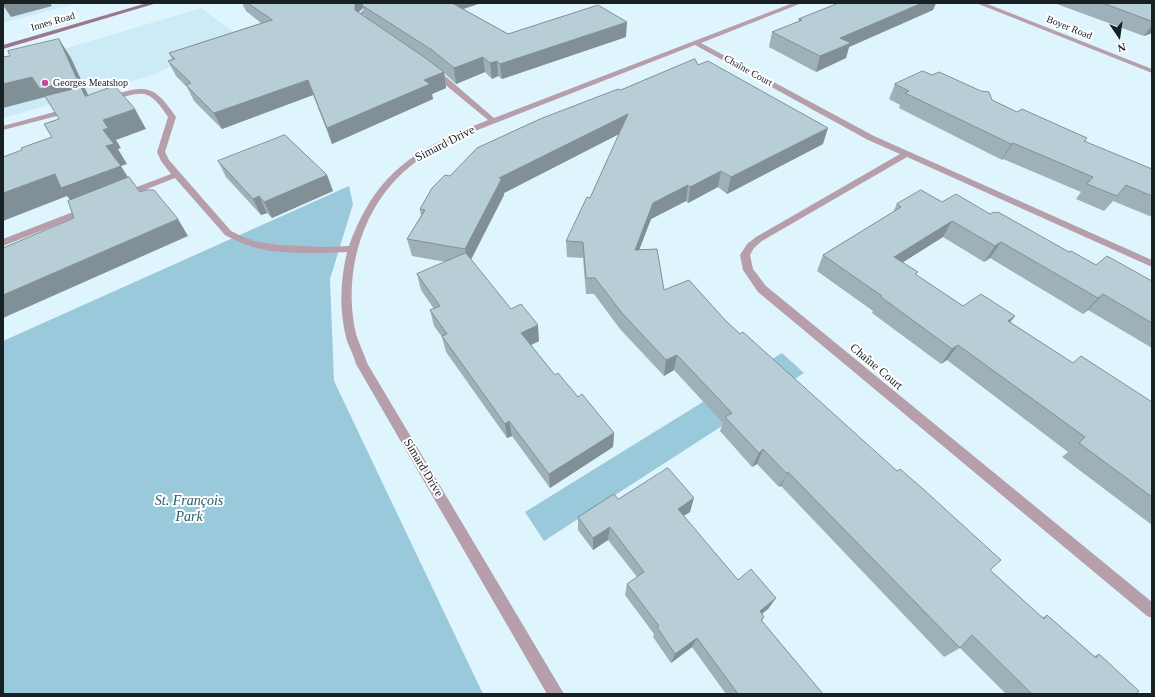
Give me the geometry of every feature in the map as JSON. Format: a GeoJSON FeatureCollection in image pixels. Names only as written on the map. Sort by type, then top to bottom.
{"type":"FeatureCollection","features":[{"type":"Feature","properties":{"kind":"main road","name":"Innes Road"},"geometry":{"type":"LineString","coordinates":[[3,47],[154,3]]}},
{"type":"Feature","properties":{"kind":"street"},"geometry":{"type":"LineString","coordinates":[[370,29],[362,23],[361,15],[367,9],[382,3]]}},
{"type":"Feature","properties":{"kind":"street","name":"Simard Drive"},"geometry":{"type":"LineString","coordinates":[[556,694],[362,364],[352,337],[346,284],[352,249],[366,216],[376,199],[392,179],[410,161],[450,139],[493,121],[800,3]]}},
{"type":"Feature","properties":{"kind":"street","name":"Boyer Road"},"geometry":{"type":"LineString","coordinates":[[979,3],[1152,71]]}},
{"type":"Feature","properties":{"kind":"street","name":"Chaîne Court"},"geometry":{"type":"LineString","coordinates":[[696,43],[864,134],[1152,264]]}},
{"type":"Feature","properties":{"kind":"street"},"geometry":{"type":"LineString","coordinates":[[425,65],[493,121]]}},
{"type":"Feature","properties":{"kind":"street"},"geometry":{"type":"LineString","coordinates":[[102,101],[147,90],[157,96],[172,117],[161,152],[165,161],[228,232],[238,238],[256,245],[280,248],[324,250],[352,249]]}},
{"type":"Feature","properties":{"kind":"street"},"geometry":{"type":"LineString","coordinates":[[3,128],[79,107]]}},
{"type":"Feature","properties":{"kind":"street","name":"Chaîne Court"},"geometry":{"type":"LineString","coordinates":[[906,154],[759,239],[750,246],[745,255],[748,270],[762,289],[1152,612]]}},
{"type":"Feature","properties":{"kind":"street"},"geometry":{"type":"LineString","coordinates":[[112,200],[178,174]]}},
{"type":"Feature","properties":{"kind":"street"},"geometry":{"type":"LineString","coordinates":[[3,243],[98,205]]}},
{"type":"Feature","properties":{"kind":"shaded area"},"geometry":{"type":"Polygon","coordinates":[[[3,3],[78,3],[3,23],[3,3]]]}},
{"type":"Feature","properties":{"kind":"shaded area"},"geometry":{"type":"Polygon","coordinates":[[[201,8],[247,42],[172,66],[150,76],[3,118],[3,67],[201,8]]]}},
{"type":"Feature","properties":{"kind":"green space","name":"St. François Park"},"geometry":{"type":"Polygon","coordinates":[[[349,186],[353,204],[330,279],[334,381],[483,694],[3,694],[3,341],[349,186]]]}},
{"type":"Feature","properties":{"kind":"green space"},"geometry":{"type":"Polygon","coordinates":[[[782,353],[804,373],[544,541],[525,512],[782,353]]]}},
{"type":"Feature","properties":{"kind":"building"},"geometry":{"type":"Polygon","coordinates":[[[248,3],[355,3],[355,10],[444,72],[424,80],[430,84],[327,128],[308,80],[214,113],[186,85],[191,83],[168,61],[175,59],[169,53],[272,20],[248,3]]]}},
{"type":"Feature","properties":{"kind":"building"},"geometry":{"type":"Polygon","coordinates":[[[362,3],[452,3],[508,34],[598,5],[627,22],[500,64],[497,61],[490,63],[483,57],[454,68],[432,50],[363,6],[362,3]]]}},
{"type":"Feature","properties":{"kind":"building"},"geometry":{"type":"Polygon","coordinates":[[[839,3],[922,3],[840,38],[851,43],[820,56],[772,32],[802,20],[799,19],[839,3]]]}},
{"type":"Feature","properties":{"kind":"building"},"geometry":{"type":"Polygon","coordinates":[[[1103,3],[1152,3],[1152,21],[1103,3]]]}},
{"type":"Feature","properties":{"kind":"building"},"geometry":{"type":"Polygon","coordinates":[[[59,39],[77,79],[40,89],[32,77],[3,84],[3,57],[10,56],[8,51],[59,39]]]}},
{"type":"Feature","properties":{"kind":"building"},"geometry":{"type":"Polygon","coordinates":[[[695,59],[698,65],[708,61],[828,128],[731,177],[721,171],[690,187],[688,185],[653,203],[635,250],[657,249],[664,290],[689,280],[725,320],[740,334],[743,332],[897,471],[900,469],[1001,560],[990,570],[1044,619],[1047,615],[1096,658],[1099,654],[1139,691],[1136,694],[1032,694],[972,635],[960,648],[788,472],[787,474],[763,449],[759,453],[725,417],[732,413],[677,355],[666,360],[622,313],[595,278],[586,278],[583,242],[566,241],[587,197],[590,198],[628,114],[499,178],[502,178],[465,249],[407,239],[425,210],[420,209],[432,188],[445,175],[450,176],[477,148],[540,119],[618,89],[620,90],[695,59]]]}},
{"type":"Feature","properties":{"kind":"building"},"geometry":{"type":"Polygon","coordinates":[[[923,71],[932,75],[939,72],[981,91],[989,92],[992,100],[1017,112],[1022,109],[1087,138],[1084,141],[1152,169],[1152,196],[1126,185],[1117,196],[1087,184],[1093,177],[1013,143],[1011,144],[905,93],[909,91],[895,84],[923,71]]]}},
{"type":"Feature","properties":{"kind":"building"},"geometry":{"type":"Polygon","coordinates":[[[115,86],[135,109],[103,120],[108,128],[103,130],[114,144],[106,146],[121,166],[61,188],[55,174],[3,193],[3,157],[22,150],[21,148],[52,137],[44,124],[59,119],[45,96],[81,87],[85,96],[115,86]]]}},
{"type":"Feature","properties":{"kind":"building"},"geometry":{"type":"Polygon","coordinates":[[[285,135],[327,175],[264,202],[259,196],[253,199],[218,161],[285,135]]]}},
{"type":"Feature","properties":{"kind":"building"},"geometry":{"type":"Polygon","coordinates":[[[129,177],[140,192],[154,190],[178,219],[3,295],[3,248],[74,218],[68,201],[129,177]]]}},
{"type":"Feature","properties":{"kind":"building"},"geometry":{"type":"Polygon","coordinates":[[[921,190],[942,202],[956,194],[990,214],[998,212],[1069,252],[1071,251],[1096,265],[1107,256],[1152,281],[1152,323],[1103,294],[1098,298],[1001,242],[995,246],[952,221],[894,257],[918,272],[915,274],[963,306],[981,294],[1015,316],[1008,321],[1073,363],[1081,356],[1152,402],[1152,497],[1079,443],[1085,437],[958,345],[952,349],[881,297],[882,296],[823,255],[901,207],[897,204],[921,190]]]}},
{"type":"Feature","properties":{"kind":"building"},"geometry":{"type":"Polygon","coordinates":[[[466,253],[511,309],[521,304],[538,325],[521,333],[555,375],[558,373],[578,397],[582,394],[614,433],[549,474],[509,421],[505,424],[442,336],[447,334],[430,310],[440,306],[417,274],[466,253]]]}},
{"type":"Feature","properties":{"kind":"building"},"geometry":{"type":"Polygon","coordinates":[[[668,468],[694,498],[678,509],[738,580],[751,569],[776,598],[760,611],[764,617],[761,620],[823,694],[738,694],[697,638],[675,654],[657,627],[659,626],[627,584],[644,572],[610,527],[593,538],[578,517],[614,494],[618,499],[668,468]]]}},
{"type":"Feature","properties":{"kind":"place","name":"Georges Meatshop"},"geometry":{"type":"Point","coordinates":[45,83]}}]}
